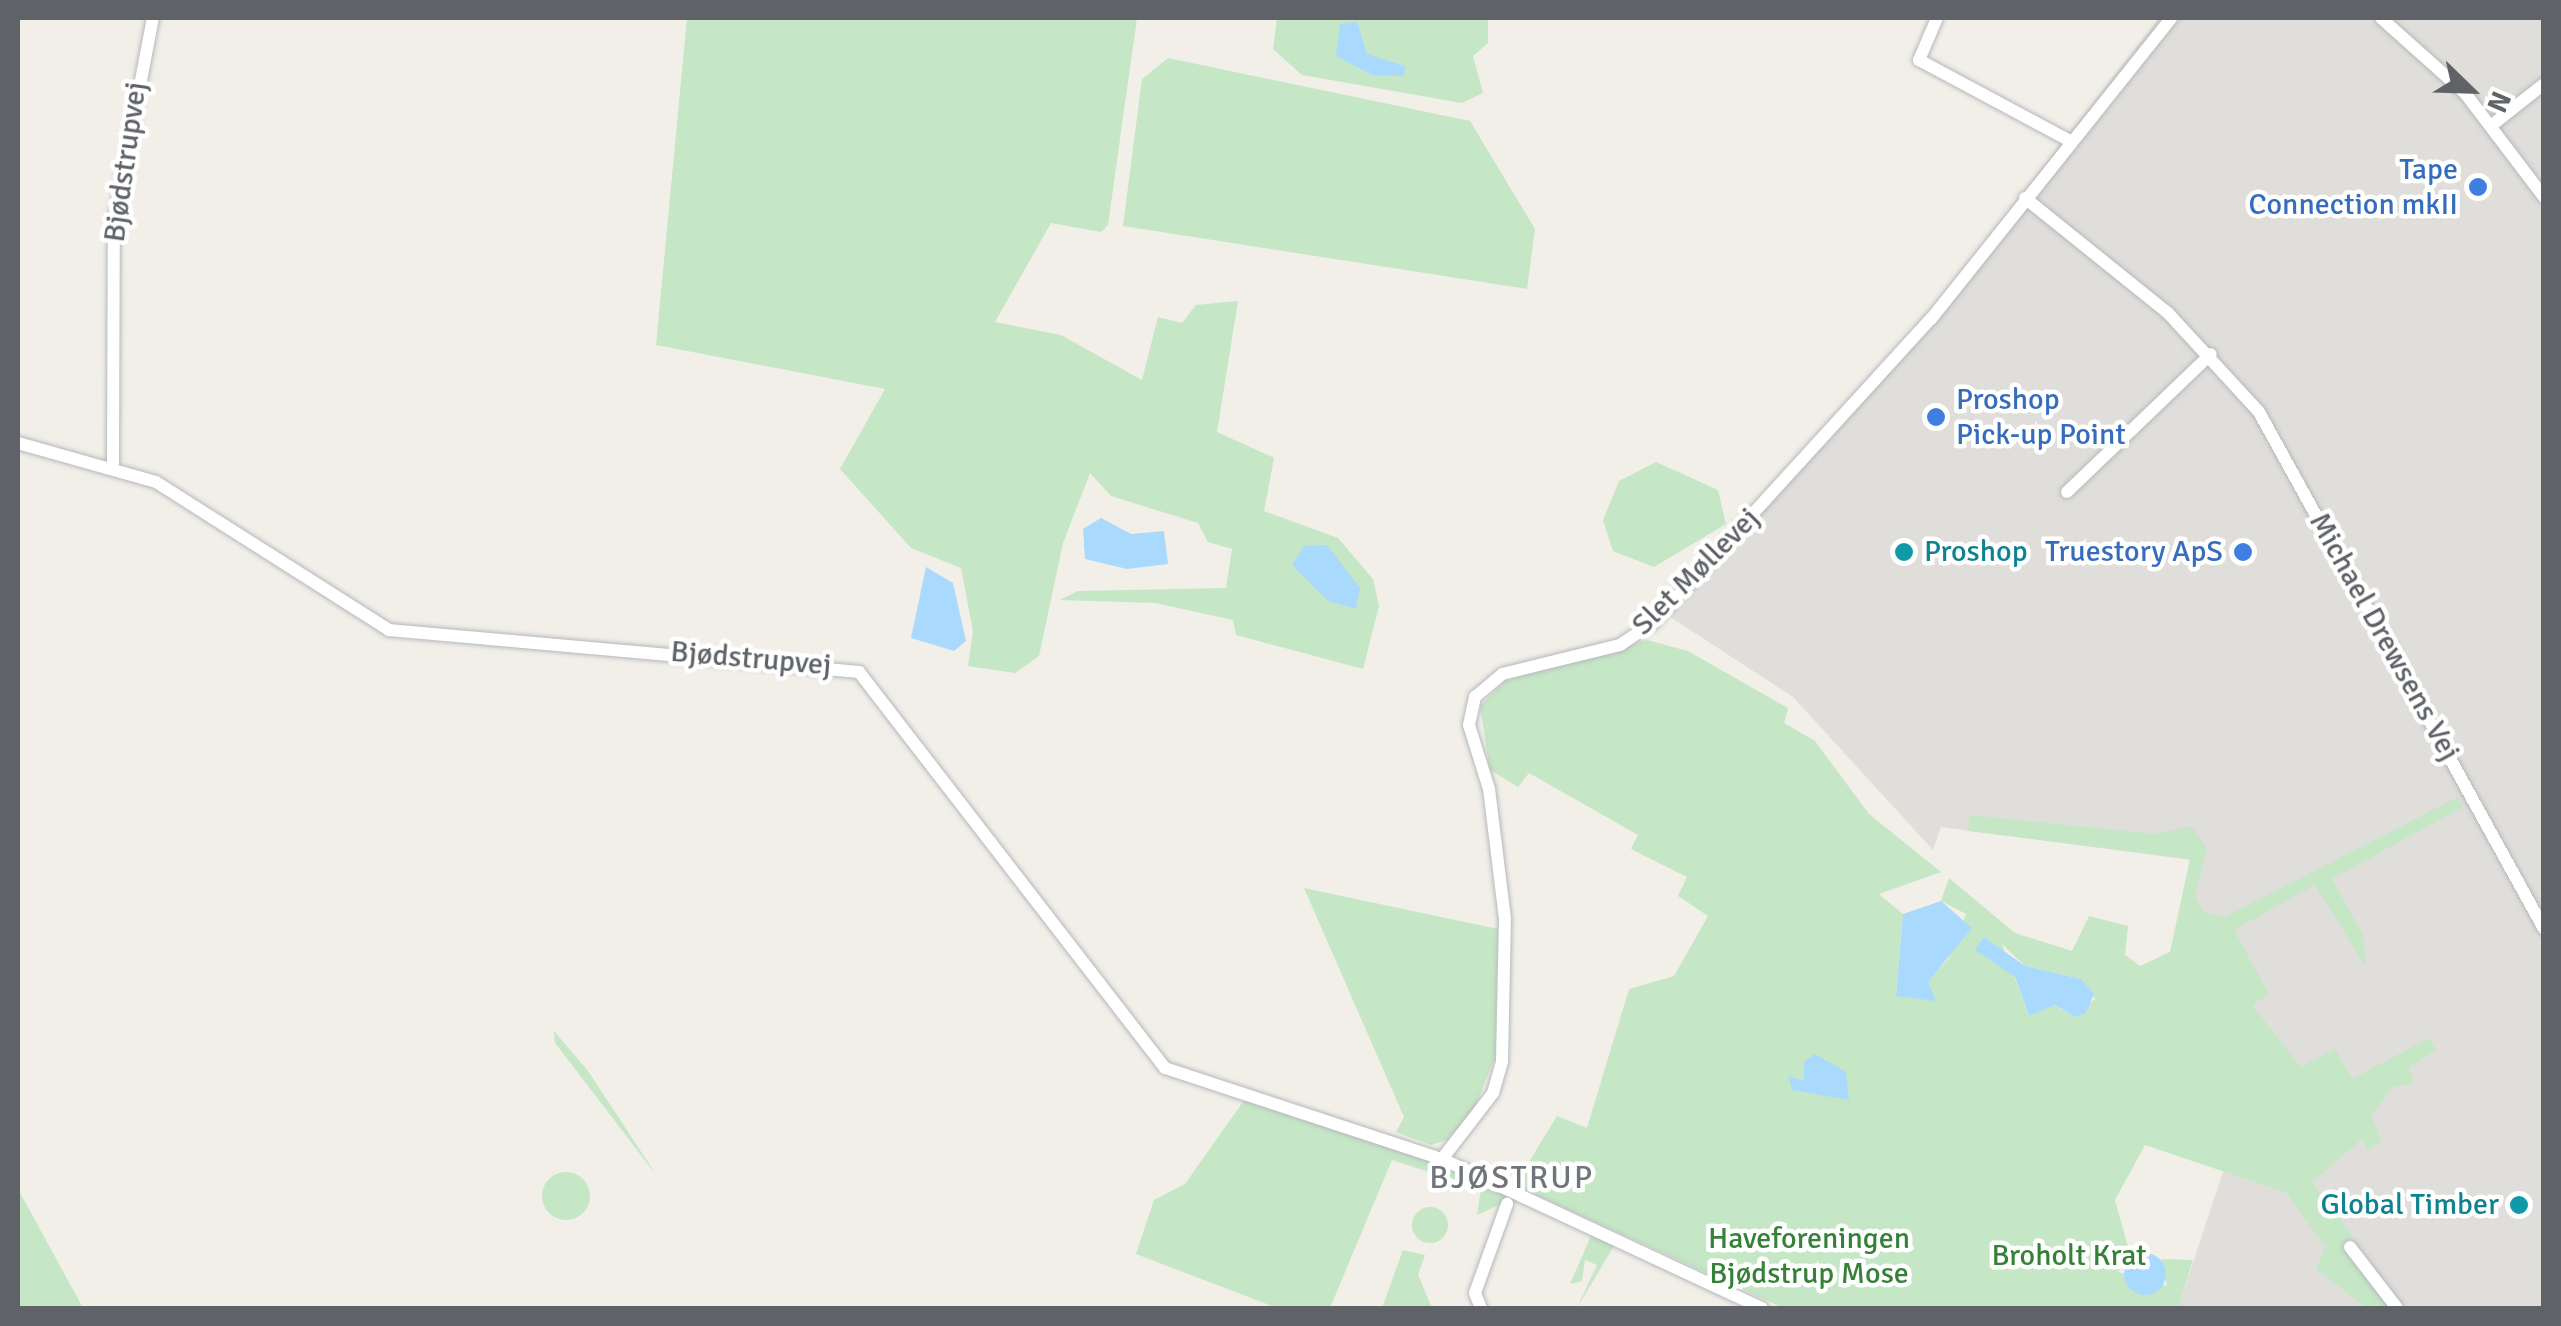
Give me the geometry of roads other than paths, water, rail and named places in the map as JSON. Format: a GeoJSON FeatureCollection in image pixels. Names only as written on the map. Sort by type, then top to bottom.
{"type":"FeatureCollection","features":[{"type":"Feature","properties":{"kind":"street","name":"Bjødstrupvej"},"geometry":{"type":"LineString","coordinates":[[153,18],[114,222],[113,463],[182,496],[389,630],[859,672],[1018,866],[1154,1060],[1442,1159],[1762,1308]]}},
{"type":"Feature","properties":{"kind":"street"},"geometry":{"type":"LineString","coordinates":[[1937,18],[1918,60],[2070,142]]}},
{"type":"Feature","properties":{"kind":"street","name":"Slet Møllevej"},"geometry":{"type":"LineString","coordinates":[[1442,1159],[1493,1093],[1502,1061],[1506,934],[1489,790],[1469,725],[1476,697],[1502,674],[1620,645],[1652,623],[1931,319],[2170,18]]}},
{"type":"Feature","properties":{"kind":"street"},"geometry":{"type":"LineString","coordinates":[[2381,18],[2492,125],[2544,197]]}},
{"type":"Feature","properties":{"kind":"street"},"geometry":{"type":"LineString","coordinates":[[2492,125],[2544,84]]}},
{"type":"Feature","properties":{"kind":"street","name":"Michael Drewsens Vej"},"geometry":{"type":"LineString","coordinates":[[2026,198],[2211,354],[2279,446],[2544,930]]}},
{"type":"Feature","properties":{"kind":"street"},"geometry":{"type":"LineString","coordinates":[[2067,492],[2211,354]]}},
{"type":"Feature","properties":{"kind":"street"},"geometry":{"type":"LineString","coordinates":[[18,443],[113,463]]}},
{"type":"Feature","properties":{"kind":"street"},"geometry":{"type":"LineString","coordinates":[[1481,1308],[1474,1293],[1507,1204]]}},
{"type":"Feature","properties":{"kind":"street"},"geometry":{"type":"LineString","coordinates":[[2350,1247],[2397,1308]]}},
{"type":"Feature","properties":{"kind":"water"},"geometry":{"type":"Polygon","coordinates":[[[1357,22],[1367,54],[1405,66],[1404,76],[1372,75],[1336,56],[1340,24],[1357,22]]]}},
{"type":"Feature","properties":{"kind":"water"},"geometry":{"type":"Polygon","coordinates":[[[1101,518],[1131,534],[1164,531],[1168,564],[1127,569],[1085,559],[1083,529],[1101,518]]]}},
{"type":"Feature","properties":{"kind":"water"},"geometry":{"type":"Polygon","coordinates":[[[1327,545],[1360,588],[1356,609],[1328,601],[1292,565],[1304,546],[1327,545]]]}},
{"type":"Feature","properties":{"kind":"water"},"geometry":{"type":"Polygon","coordinates":[[[926,567],[953,583],[966,641],[954,651],[911,638],[926,567]]]}},
{"type":"Feature","properties":{"kind":"water"},"geometry":{"type":"Polygon","coordinates":[[[1941,901],[1972,928],[1928,982],[1936,1001],[1896,996],[1903,914],[1941,901]]]}},
{"type":"Feature","properties":{"kind":"water"},"geometry":{"type":"Polygon","coordinates":[[[1984,937],[2025,966],[2081,979],[2094,994],[2086,1013],[2075,1017],[2055,1005],[2029,1016],[2015,977],[1975,950],[1984,937]]]}},
{"type":"Feature","properties":{"kind":"water"},"geometry":{"type":"Polygon","coordinates":[[[1815,1054],[1846,1072],[1849,1100],[1792,1090],[1788,1076],[1804,1081],[1804,1062],[1815,1054]]]}},
{"type":"Feature","properties":{"kind":"water"},"geometry":{"type":"Polygon","coordinates":[[[2145,1253],[2160,1259],[2166,1274],[2160,1289],[2145,1295],[2130,1289],[2124,1274],[2130,1259],[2145,1253]]]}},
{"type":"Feature","properties":{"kind":"place","name":"Tape Connection mkII"},"geometry":{"type":"Point","coordinates":[2478,187]}},
{"type":"Feature","properties":{"kind":"place","name":"Proshop Pick-up Point"},"geometry":{"type":"Point","coordinates":[1936,417]}},
{"type":"Feature","properties":{"kind":"place","name":"Proshop"},"geometry":{"type":"Point","coordinates":[1904,552]}},
{"type":"Feature","properties":{"kind":"place","name":"Truestory ApS"},"geometry":{"type":"Point","coordinates":[2243,552]}},
{"type":"Feature","properties":{"kind":"place","name":"Global Timber"},"geometry":{"type":"Point","coordinates":[2519,1205]}},
{"type":"Feature","properties":{"kind":"district","name":"BJØSTRUP"},"geometry":{"type":"Point","coordinates":[1512,1178]}},
{"type":"Feature","properties":{"kind":"park label","name":"Haveforeningen Bjødstrup Mose"},"geometry":{"type":"Point","coordinates":[1809,1256]}},
{"type":"Feature","properties":{"kind":"park label","name":"Broholt Krat"},"geometry":{"type":"Point","coordinates":[2069,1256]}}]}
